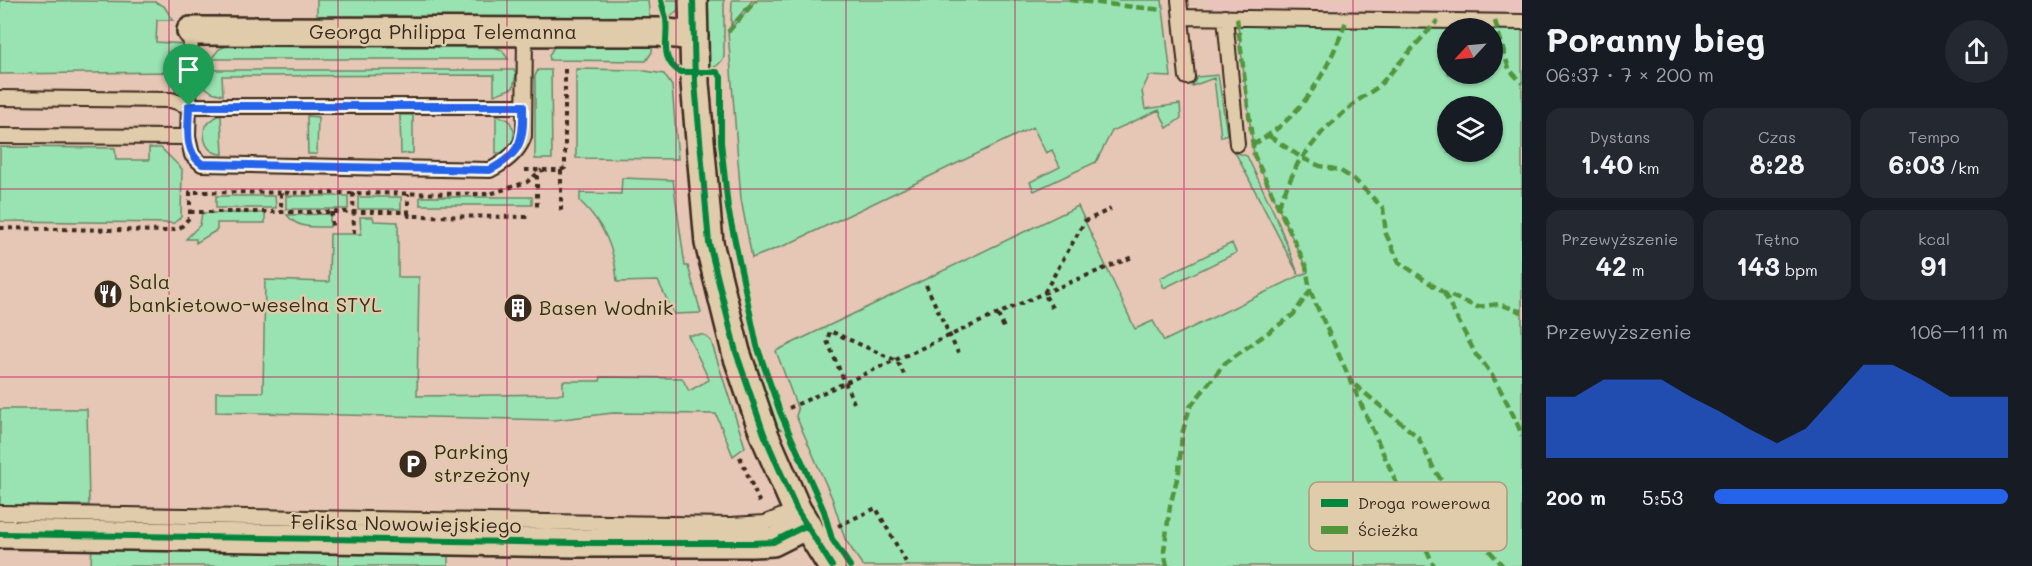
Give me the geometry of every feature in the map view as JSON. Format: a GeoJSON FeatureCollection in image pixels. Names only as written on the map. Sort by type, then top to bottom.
{"type":"FeatureCollection","features":[{"type":"Feature","properties":{"kind":"street"},"geometry":{"type":"LineString","coordinates":[[693,0],[695,83],[709,243],[736,352],[764,434],[802,517],[832,566]]}},
{"type":"Feature","properties":{"kind":"street","name":"Georga Philippa Telemanna"},"geometry":{"type":"LineString","coordinates":[[191,31],[657,32],[694,36]]}},
{"type":"Feature","properties":{"kind":"street","name":"Feliksa Nowowiejskiego"},"geometry":{"type":"LineString","coordinates":[[0,534],[499,542],[753,543],[773,542],[802,517]]}},
{"type":"Feature","properties":{"kind":"lane"},"geometry":{"type":"LineString","coordinates":[[1179,0],[1187,77]]}},
{"type":"Feature","properties":{"kind":"lane"},"geometry":{"type":"LineString","coordinates":[[1181,17],[1522,22]]}},
{"type":"Feature","properties":{"kind":"lane"},"geometry":{"type":"LineString","coordinates":[[1225,17],[1237,144]]}},
{"type":"Feature","properties":{"kind":"lane"},"geometry":{"type":"LineString","coordinates":[[191,31],[188,137],[192,155],[202,164],[490,170],[501,164],[522,142],[525,33]]}},
{"type":"Feature","properties":{"kind":"lane"},"geometry":{"type":"LineString","coordinates":[[0,98],[171,100],[189,106],[523,106]]}},
{"type":"Feature","properties":{"kind":"lane"},"geometry":{"type":"LineString","coordinates":[[0,136],[188,137]]}},
{"type":"Feature","properties":{"kind":"lane","name":"Feliksa Nowowiejskiego"},"geometry":{"type":"LineString","coordinates":[[0,513],[731,525],[765,524],[802,517]]}},
{"type":"Feature","properties":{"kind":"path"},"geometry":{"type":"LineString","coordinates":[[490,170],[561,170],[565,168],[565,65]]}},
{"type":"Feature","properties":{"kind":"path"},"geometry":{"type":"LineString","coordinates":[[0,228],[168,231],[181,227],[190,217],[190,192],[490,194],[517,187],[542,170]]}},
{"type":"Feature","properties":{"kind":"path"},"geometry":{"type":"LineString","coordinates":[[561,170],[561,212]]}},
{"type":"Feature","properties":{"kind":"path"},"geometry":{"type":"LineString","coordinates":[[537,175],[537,211]]}},
{"type":"Feature","properties":{"kind":"path"},"geometry":{"type":"LineString","coordinates":[[281,193],[281,212]]}},
{"type":"Feature","properties":{"kind":"path"},"geometry":{"type":"LineString","coordinates":[[353,193],[354,234]]}},
{"type":"Feature","properties":{"kind":"path"},"geometry":{"type":"LineString","coordinates":[[408,194],[409,216],[531,217]]}},
{"type":"Feature","properties":{"kind":"path"},"geometry":{"type":"LineString","coordinates":[[1044,293],[1085,221],[1112,209]]}},
{"type":"Feature","properties":{"kind":"path"},"geometry":{"type":"LineString","coordinates":[[190,212],[408,212]]}},
{"type":"Feature","properties":{"kind":"path"},"geometry":{"type":"LineString","coordinates":[[332,212],[332,229]]}},
{"type":"Feature","properties":{"kind":"path"},"geometry":{"type":"LineString","coordinates":[[789,408],[847,384],[1044,293],[1135,256]]}},
{"type":"Feature","properties":{"kind":"path"},"geometry":{"type":"LineString","coordinates":[[926,285],[958,353]]}},
{"type":"Feature","properties":{"kind":"path"},"geometry":{"type":"LineString","coordinates":[[1044,293],[1052,308]]}},
{"type":"Feature","properties":{"kind":"path"},"geometry":{"type":"LineString","coordinates":[[998,315],[1005,330]]}},
{"type":"Feature","properties":{"kind":"path"},"geometry":{"type":"LineString","coordinates":[[854,403],[827,341],[830,331],[897,361],[906,378]]}},
{"type":"Feature","properties":{"kind":"path"},"geometry":{"type":"LineString","coordinates":[[838,526],[876,508],[908,566]]}},
{"type":"Feature","properties":{"kind":"shaded area"},"geometry":{"type":"Polygon","coordinates":[[[1208,0],[1522,0],[1522,22],[1503,22],[1503,18],[1437,18],[1437,21],[1208,18],[1208,0]]]}},
{"type":"Feature","properties":{"kind":"green space"},"geometry":{"type":"Polygon","coordinates":[[[0,0],[156,2],[164,6],[173,20],[157,20],[156,42],[183,44],[182,88],[175,91],[171,72],[0,74],[0,0]]]}},
{"type":"Feature","properties":{"kind":"green space"},"geometry":{"type":"Polygon","coordinates":[[[317,0],[648,0],[650,21],[317,22],[317,0]]]}},
{"type":"Feature","properties":{"kind":"green space"},"geometry":{"type":"Polygon","coordinates":[[[664,0],[683,0],[677,11],[669,17],[664,0]]]}},
{"type":"Feature","properties":{"kind":"green space"},"geometry":{"type":"Polygon","coordinates":[[[704,0],[724,0],[724,57],[712,68],[706,68],[704,0]]]}},
{"type":"Feature","properties":{"kind":"green space"},"geometry":{"type":"Polygon","coordinates":[[[732,0],[753,0],[731,25],[732,0]]]}},
{"type":"Feature","properties":{"kind":"green space"},"geometry":{"type":"Polygon","coordinates":[[[756,0],[1162,0],[1171,77],[1149,76],[1142,91],[1145,109],[1180,104],[1181,118],[1167,128],[1159,110],[1112,131],[1096,162],[1034,191],[1030,182],[1060,167],[1052,150],[1046,153],[1033,127],[788,244],[752,258],[741,199],[728,32],[756,0]]]}},
{"type":"Feature","properties":{"kind":"green space"},"geometry":{"type":"Polygon","coordinates":[[[1237,18],[1437,21],[1437,84],[1503,84],[1503,22],[1522,22],[1522,566],[863,566],[845,539],[832,498],[796,416],[798,410],[776,351],[1078,206],[1135,329],[1153,321],[1164,341],[1308,272],[1254,155],[1237,18]]]}},
{"type":"Feature","properties":{"kind":"green space"},"geometry":{"type":"Polygon","coordinates":[[[653,41],[652,52],[646,61],[550,60],[549,55],[554,47],[562,44],[653,41]]]}},
{"type":"Feature","properties":{"kind":"green space"},"geometry":{"type":"Polygon","coordinates":[[[482,42],[502,50],[508,59],[211,59],[219,49],[229,45],[482,42]]]}},
{"type":"Feature","properties":{"kind":"green space"},"geometry":{"type":"Polygon","coordinates":[[[576,69],[639,70],[664,74],[672,86],[678,159],[576,158],[576,69]]]}},
{"type":"Feature","properties":{"kind":"green space"},"geometry":{"type":"Polygon","coordinates":[[[204,70],[514,70],[516,75],[513,88],[494,95],[494,75],[222,76],[223,95],[205,87],[204,70]]]}},
{"type":"Feature","properties":{"kind":"green space"},"geometry":{"type":"Polygon","coordinates":[[[538,70],[551,70],[552,159],[535,159],[535,76],[538,70]]]}},
{"type":"Feature","properties":{"kind":"green space"},"geometry":{"type":"Polygon","coordinates":[[[1218,75],[1227,134],[1221,137],[1214,78],[1192,86],[1197,77],[1218,75]]]}},
{"type":"Feature","properties":{"kind":"green space"},"geometry":{"type":"Polygon","coordinates":[[[400,115],[413,115],[413,153],[401,154],[400,115]]]}},
{"type":"Feature","properties":{"kind":"green space"},"geometry":{"type":"Polygon","coordinates":[[[496,115],[509,120],[514,131],[513,144],[501,153],[496,153],[496,115]]]}},
{"type":"Feature","properties":{"kind":"green space"},"geometry":{"type":"Polygon","coordinates":[[[217,116],[221,116],[223,154],[209,149],[204,136],[205,126],[217,116]]]}},
{"type":"Feature","properties":{"kind":"green space"},"geometry":{"type":"Polygon","coordinates":[[[307,116],[318,117],[317,154],[308,154],[307,116]]]}},
{"type":"Feature","properties":{"kind":"green space"},"geometry":{"type":"Polygon","coordinates":[[[0,147],[115,148],[116,160],[149,160],[149,148],[161,148],[182,169],[181,217],[174,223],[0,221],[0,147]]]}},
{"type":"Feature","properties":{"kind":"green space"},"geometry":{"type":"Polygon","coordinates":[[[1235,152],[1247,156],[1277,219],[1299,276],[1235,152]]]}},
{"type":"Feature","properties":{"kind":"green space"},"geometry":{"type":"Polygon","coordinates":[[[622,178],[673,180],[685,266],[688,266],[701,313],[674,314],[658,281],[617,282],[614,259],[607,238],[596,219],[580,201],[580,193],[621,194],[622,178]]]}},
{"type":"Feature","properties":{"kind":"green space"},"geometry":{"type":"Polygon","coordinates":[[[216,196],[275,196],[276,208],[216,208],[216,196]]]}},
{"type":"Feature","properties":{"kind":"green space"},"geometry":{"type":"Polygon","coordinates":[[[286,196],[348,196],[348,209],[286,209],[286,196]]]}},
{"type":"Feature","properties":{"kind":"green space"},"geometry":{"type":"Polygon","coordinates":[[[358,197],[401,197],[401,209],[358,209],[358,197]]]}},
{"type":"Feature","properties":{"kind":"green space"},"geometry":{"type":"Polygon","coordinates":[[[420,197],[532,197],[532,205],[420,205],[420,197]]]}},
{"type":"Feature","properties":{"kind":"green space"},"geometry":{"type":"Polygon","coordinates":[[[202,213],[265,213],[265,223],[217,223],[217,230],[196,243],[196,239],[186,239],[200,225],[202,213]]]}},
{"type":"Feature","properties":{"kind":"green space"},"geometry":{"type":"Polygon","coordinates":[[[330,214],[330,227],[301,225],[287,215],[330,214]]]}},
{"type":"Feature","properties":{"kind":"green space"},"geometry":{"type":"Polygon","coordinates":[[[360,217],[373,217],[374,221],[398,222],[398,277],[419,277],[417,396],[563,394],[563,381],[600,381],[601,377],[682,378],[689,391],[709,380],[688,335],[704,335],[711,341],[745,447],[733,456],[716,414],[613,413],[554,420],[216,412],[216,392],[263,392],[265,280],[329,282],[330,234],[361,234],[360,217]]]}},
{"type":"Feature","properties":{"kind":"green space"},"geometry":{"type":"Polygon","coordinates":[[[1232,243],[1236,253],[1164,288],[1160,278],[1232,243]]]}},
{"type":"Feature","properties":{"kind":"green space"},"geometry":{"type":"Polygon","coordinates":[[[760,361],[787,431],[772,427],[754,373],[760,361]]]}},
{"type":"Feature","properties":{"kind":"green space"},"geometry":{"type":"Polygon","coordinates":[[[0,409],[87,409],[89,505],[0,505],[0,409]]]}},
{"type":"Feature","properties":{"kind":"green space"},"geometry":{"type":"Polygon","coordinates":[[[92,541],[448,548],[448,566],[91,566],[92,541]]]}},
{"type":"Feature","properties":{"kind":"marked path"},"geometry":{"type":"LineString","coordinates":[[728,32],[756,0]]}},
{"type":"Feature","properties":{"kind":"marked path"},"geometry":{"type":"LineString","coordinates":[[1069,0],[1163,10]]}},
{"type":"Feature","properties":{"kind":"marked path"},"geometry":{"type":"LineString","coordinates":[[1167,566],[1164,551],[1170,506],[1179,471],[1182,434],[1190,407],[1225,363],[1293,315],[1310,291],[1306,266],[1254,155],[1237,18]]}},
{"type":"Feature","properties":{"kind":"marked path"},"geometry":{"type":"LineString","coordinates":[[1252,145],[1285,122],[1311,92],[1331,57],[1347,19]]}},
{"type":"Feature","properties":{"kind":"marked path"},"geometry":{"type":"LineString","coordinates":[[1278,206],[1298,163],[1324,130],[1357,101],[1378,87],[1437,21]]}},
{"type":"Feature","properties":{"kind":"marked path"},"geometry":{"type":"LineString","coordinates":[[1503,48],[1509,69],[1522,83]]}},
{"type":"Feature","properties":{"kind":"marked path"},"geometry":{"type":"LineString","coordinates":[[1269,136],[1302,158],[1320,166],[1339,170],[1355,180],[1383,208],[1386,234],[1399,262],[1444,293],[1477,307],[1499,304],[1522,312]]}},
{"type":"Feature","properties":{"kind":"marked path"},"geometry":{"type":"LineString","coordinates":[[1310,291],[1396,482]]}},
{"type":"Feature","properties":{"kind":"marked path"},"geometry":{"type":"LineString","coordinates":[[1444,293],[1476,355],[1502,393],[1522,436]]}},
{"type":"Feature","properties":{"kind":"marked path"},"geometry":{"type":"LineString","coordinates":[[1355,385],[1418,437],[1442,482]]}},
{"type":"Feature","properties":{"kind":"marked path"},"geometry":{"type":"LineString","coordinates":[[1427,551],[1434,566]]}},
{"type":"Feature","properties":{"kind":"marked path"},"geometry":{"type":"LineString","coordinates":[[1490,551],[1503,566]]}},
{"type":"Feature","properties":{"kind":"cycle path"},"geometry":{"type":"LineString","coordinates":[[661,0],[667,27],[667,55],[673,67],[680,72],[717,72],[721,77],[721,142],[728,208],[757,346],[780,412],[824,511],[832,539],[850,566]]}},
{"type":"Feature","properties":{"kind":"cycle path"},"geometry":{"type":"LineString","coordinates":[[693,0],[695,83],[709,243],[736,352],[764,434],[797,510],[832,566]]}},
{"type":"Feature","properties":{"kind":"cycle path"},"geometry":{"type":"LineString","coordinates":[[0,534],[576,543],[753,543],[773,542],[807,525]]}},
{"type":"Feature","properties":{"kind":"place","name":"Sala bankietowo-weselna STYL"},"geometry":{"type":"Point","coordinates":[108,294]}},
{"type":"Feature","properties":{"kind":"place","name":"Basen Wodnik"},"geometry":{"type":"Point","coordinates":[518,308]}},
{"type":"Feature","properties":{"kind":"place","name":"Parking strzeżony"},"geometry":{"type":"Point","coordinates":[413,464]}},
{"type":"Feature","properties":{"kind":"route"},"geometry":{"type":"LineString","coordinates":[[189,106],[523,106],[524,136],[522,142],[508,158],[490,170],[202,164],[192,155],[189,147],[189,106]]}}]}
